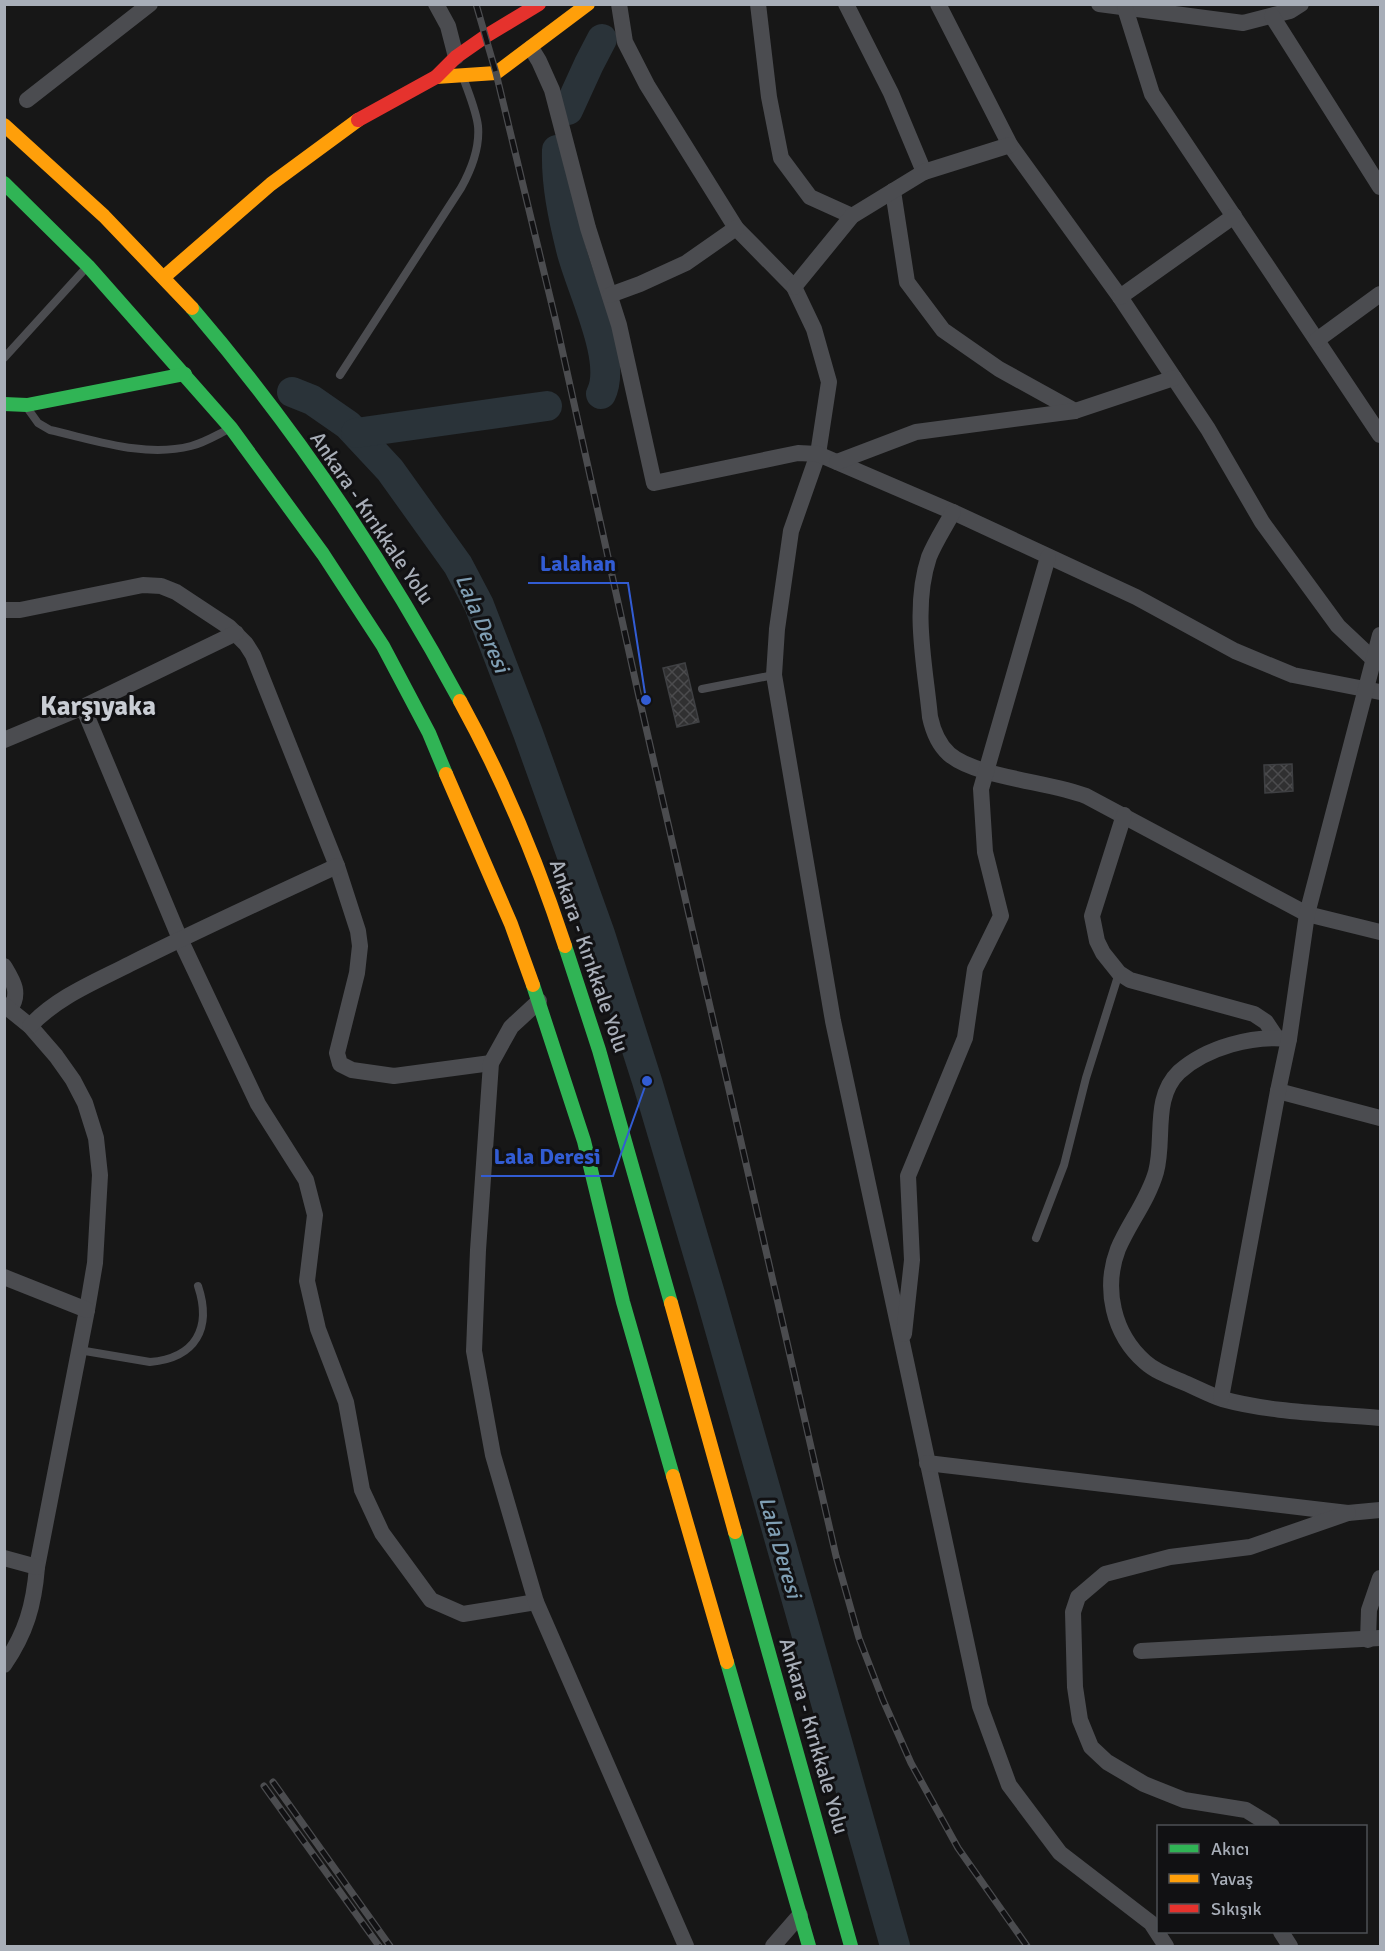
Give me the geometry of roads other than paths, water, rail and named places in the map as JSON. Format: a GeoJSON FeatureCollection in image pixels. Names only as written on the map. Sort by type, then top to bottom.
{"type":"FeatureCollection","features":[{"type":"Feature","properties":{"kind":"main road"},"geometry":{"type":"LineString","coordinates":[[164,277],[271,184],[328,140],[366,114],[436,77],[456,57],[538,4]]}},
{"type":"Feature","properties":{"kind":"main road"},"geometry":{"type":"LineString","coordinates":[[436,77],[496,73],[588,4]]}},
{"type":"Feature","properties":{"kind":"main road","name":"Ankara - Kırıkkale Yolu"},"geometry":{"type":"LineString","coordinates":[[4,125],[51,165],[164,277],[230,354],[303,450],[360,534],[428,644],[467,714],[509,801],[552,904],[589,1014],[626,1139],[851,1947]]}},
{"type":"Feature","properties":{"kind":"main road"},"geometry":{"type":"LineString","coordinates":[[4,183],[88,266],[231,428],[323,554],[384,646],[429,733],[511,924],[539,1001],[584,1141],[623,1302],[808,1947]]}},
{"type":"Feature","properties":{"kind":"main road"},"geometry":{"type":"LineString","coordinates":[[4,404],[27,405],[185,374]]}},
{"type":"Feature","properties":{"kind":"street"},"geometry":{"type":"LineString","coordinates":[[27,100],[150,4]]}},
{"type":"Feature","properties":{"kind":"street"},"geometry":{"type":"LineString","coordinates":[[436,4],[448,26],[456,57]]}},
{"type":"Feature","properties":{"kind":"street"},"geometry":{"type":"LineString","coordinates":[[619,4],[625,42],[647,86],[736,228],[794,287],[814,329],[829,382],[818,454],[791,531],[777,629],[774,675],[832,1021],[980,1706],[1009,1785],[1060,1853],[1151,1923],[1157,1933]]}},
{"type":"Feature","properties":{"kind":"street"},"geometry":{"type":"LineString","coordinates":[[758,4],[770,97],[781,158],[810,197],[852,216]]}},
{"type":"Feature","properties":{"kind":"street"},"geometry":{"type":"LineString","coordinates":[[846,4],[891,93],[924,172]]}},
{"type":"Feature","properties":{"kind":"street"},"geometry":{"type":"LineString","coordinates":[[938,4],[1010,144],[1120,297],[1208,429],[1262,522],[1338,626],[1373,659]]}},
{"type":"Feature","properties":{"kind":"street"},"geometry":{"type":"LineString","coordinates":[[1099,4],[1243,22],[1290,11],[1301,4]]}},
{"type":"Feature","properties":{"kind":"street"},"geometry":{"type":"LineString","coordinates":[[1125,8],[1152,94],[1380,435]]}},
{"type":"Feature","properties":{"kind":"street"},"geometry":{"type":"LineString","coordinates":[[1272,16],[1380,186]]}},
{"type":"Feature","properties":{"kind":"street"},"geometry":{"type":"LineString","coordinates":[[531,48],[540,61],[552,90],[588,228],[628,356],[654,483],[798,453],[818,454],[953,512],[1136,597],[1235,651],[1293,675],[1374,690]]}},
{"type":"Feature","properties":{"kind":"street"},"geometry":{"type":"LineString","coordinates":[[794,287],[852,216],[924,172],[1010,144]]}},
{"type":"Feature","properties":{"kind":"street"},"geometry":{"type":"LineString","coordinates":[[892,191],[908,282],[943,330],[999,369],[1075,411]]}},
{"type":"Feature","properties":{"kind":"street"},"geometry":{"type":"LineString","coordinates":[[1120,297],[1234,216]]}},
{"type":"Feature","properties":{"kind":"street"},"geometry":{"type":"LineString","coordinates":[[610,295],[640,284],[686,262],[736,228]]}},
{"type":"Feature","properties":{"kind":"street"},"geometry":{"type":"LineString","coordinates":[[1317,340],[1380,294]]}},
{"type":"Feature","properties":{"kind":"street"},"geometry":{"type":"LineString","coordinates":[[837,462],[916,432],[1075,411],[1174,378]]}},
{"type":"Feature","properties":{"kind":"street"},"geometry":{"type":"LineString","coordinates":[[953,512],[930,556],[921,602],[930,717],[933,732],[946,752],[986,772],[1066,788],[1086,796],[1307,914],[1380,932]]}},
{"type":"Feature","properties":{"kind":"street"},"geometry":{"type":"LineString","coordinates":[[903,1350],[912,1260],[908,1176],[965,1038],[975,969],[1001,916],[985,852],[981,789],[1048,557]]}},
{"type":"Feature","properties":{"kind":"street"},"geometry":{"type":"LineString","coordinates":[[4,610],[20,610],[143,585],[153,585],[176,592],[236,633],[253,655],[337,866],[354,916],[360,946],[357,973],[337,1053],[340,1064],[352,1070],[394,1076],[492,1063]]}},
{"type":"Feature","properties":{"kind":"street"},"geometry":{"type":"LineString","coordinates":[[7,735],[83,707],[236,633]]}},
{"type":"Feature","properties":{"kind":"street"},"geometry":{"type":"LineString","coordinates":[[1221,1398],[1278,1090],[1283,1038],[1307,914],[1374,690],[1373,659],[1380,635]]}},
{"type":"Feature","properties":{"kind":"street"},"geometry":{"type":"LineString","coordinates":[[83,707],[180,939],[258,1104],[306,1180],[315,1215],[307,1281],[318,1329],[346,1402],[362,1490],[382,1533],[431,1600],[452,1610],[463,1614],[536,1602]]}},
{"type":"Feature","properties":{"kind":"street"},"geometry":{"type":"LineString","coordinates":[[1124,815],[1092,916],[1097,942],[1110,964],[1130,980],[1254,1014],[1283,1038]]}},
{"type":"Feature","properties":{"kind":"street"},"geometry":{"type":"LineString","coordinates":[[30,1026],[65,998],[180,939],[337,866]]}},
{"type":"Feature","properties":{"kind":"street"},"geometry":{"type":"LineString","coordinates":[[4,966],[16,990],[14,1003],[7,1007],[30,1026],[56,1056],[73,1080],[85,1103],[96,1138],[100,1175],[95,1263],[36,1568],[35,1596],[21,1638],[4,1665]]}},
{"type":"Feature","properties":{"kind":"street"},"geometry":{"type":"LineString","coordinates":[[539,1001],[511,1027],[492,1063],[477,1250],[474,1352],[493,1455],[536,1602],[687,1947]]}},
{"type":"Feature","properties":{"kind":"street"},"geometry":{"type":"LineString","coordinates":[[1283,1038],[1256,1038],[1235,1043],[1197,1059],[1178,1074],[1166,1092],[1161,1112],[1162,1132],[1156,1173],[1113,1265],[1111,1288],[1113,1309],[1120,1329],[1130,1346],[1144,1361],[1158,1371],[1221,1398],[1260,1407],[1380,1418]]}},
{"type":"Feature","properties":{"kind":"street"},"geometry":{"type":"LineString","coordinates":[[1278,1090],[1380,1118]]}},
{"type":"Feature","properties":{"kind":"street"},"geometry":{"type":"LineString","coordinates":[[4,1277],[87,1310]]}},
{"type":"Feature","properties":{"kind":"street"},"geometry":{"type":"LineString","coordinates":[[927,1463],[1348,1513],[1380,1510]]}},
{"type":"Feature","properties":{"kind":"street"},"geometry":{"type":"LineString","coordinates":[[1269,1825],[1246,1810],[1184,1800],[1144,1784],[1107,1762],[1091,1747],[1080,1720],[1077,1698],[1073,1612],[1078,1597],[1105,1574],[1170,1557],[1250,1547],[1348,1513]]}},
{"type":"Feature","properties":{"kind":"street"},"geometry":{"type":"LineString","coordinates":[[4,1558],[36,1568]]}},
{"type":"Feature","properties":{"kind":"street"},"geometry":{"type":"LineString","coordinates":[[1141,1651],[1374,1639],[1369,1610],[1380,1578]]}},
{"type":"Feature","properties":{"kind":"street"},"geometry":{"type":"LineString","coordinates":[[773,1947],[800,1915]]}},
{"type":"Feature","properties":{"kind":"street"},"geometry":{"type":"LineString","coordinates":[[1157,1933],[1166,1947]]}},
{"type":"Feature","properties":{"kind":"street"},"geometry":{"type":"LineString","coordinates":[[1282,1933],[1290,1947]]}},
{"type":"Feature","properties":{"kind":"lane"},"geometry":{"type":"LineString","coordinates":[[340,375],[461,188],[472,167],[478,125],[463,76]]}},
{"type":"Feature","properties":{"kind":"lane"},"geometry":{"type":"LineString","coordinates":[[4,358],[88,266]]}},
{"type":"Feature","properties":{"kind":"lane"},"geometry":{"type":"LineString","coordinates":[[27,405],[38,423],[50,430],[138,448],[191,446],[231,428]]}},
{"type":"Feature","properties":{"kind":"lane"},"geometry":{"type":"LineString","coordinates":[[702,689],[774,675]]}},
{"type":"Feature","properties":{"kind":"lane"},"geometry":{"type":"LineString","coordinates":[[1036,1238],[1064,1165],[1086,1078],[1119,973]]}},
{"type":"Feature","properties":{"kind":"lane"},"geometry":{"type":"LineString","coordinates":[[79,1350],[150,1362],[171,1358],[181,1353],[197,1338],[202,1328],[204,1310],[198,1286]]}},
{"type":"Feature","properties":{"kind":"waterway"},"geometry":{"type":"LineString","coordinates":[[568,110],[602,39]]}},
{"type":"Feature","properties":{"kind":"waterway"},"geometry":{"type":"LineString","coordinates":[[557,150],[559,188],[568,237],[596,323],[605,362],[605,380],[601,394]]}},
{"type":"Feature","properties":{"kind":"waterway","name":"Lala Deresi"},"geometry":{"type":"LineString","coordinates":[[292,392],[312,400],[348,425],[390,470],[458,565],[479,605],[528,733],[600,934],[647,1081],[710,1294],[895,1946]]}},
{"type":"Feature","properties":{"kind":"waterway"},"geometry":{"type":"LineString","coordinates":[[356,433],[547,406]]}},
{"type":"Feature","properties":{"kind":"railway"},"geometry":{"type":"LineString","coordinates":[[476,4],[496,73],[556,322],[639,697],[836,1556],[859,1638],[911,1763],[958,1848],[1027,1946]]}},
{"type":"Feature","properties":{"kind":"railway"},"geometry":{"type":"LineString","coordinates":[[273,1782],[390,1946]]}},
{"type":"Feature","properties":{"kind":"railway"},"geometry":{"type":"LineString","coordinates":[[264,1786],[379,1946]]}},
{"type":"Feature","properties":{"kind":"place","name":"Lalahan"},"geometry":{"type":"Point","coordinates":[646,700]}},
{"type":"Feature","properties":{"kind":"place","name":"Lala Deresi"},"geometry":{"type":"Point","coordinates":[647,1081]}},
{"type":"Feature","properties":{"kind":"district","name":"Karşıyaka"},"geometry":{"type":"Point","coordinates":[98,706]}}]}
